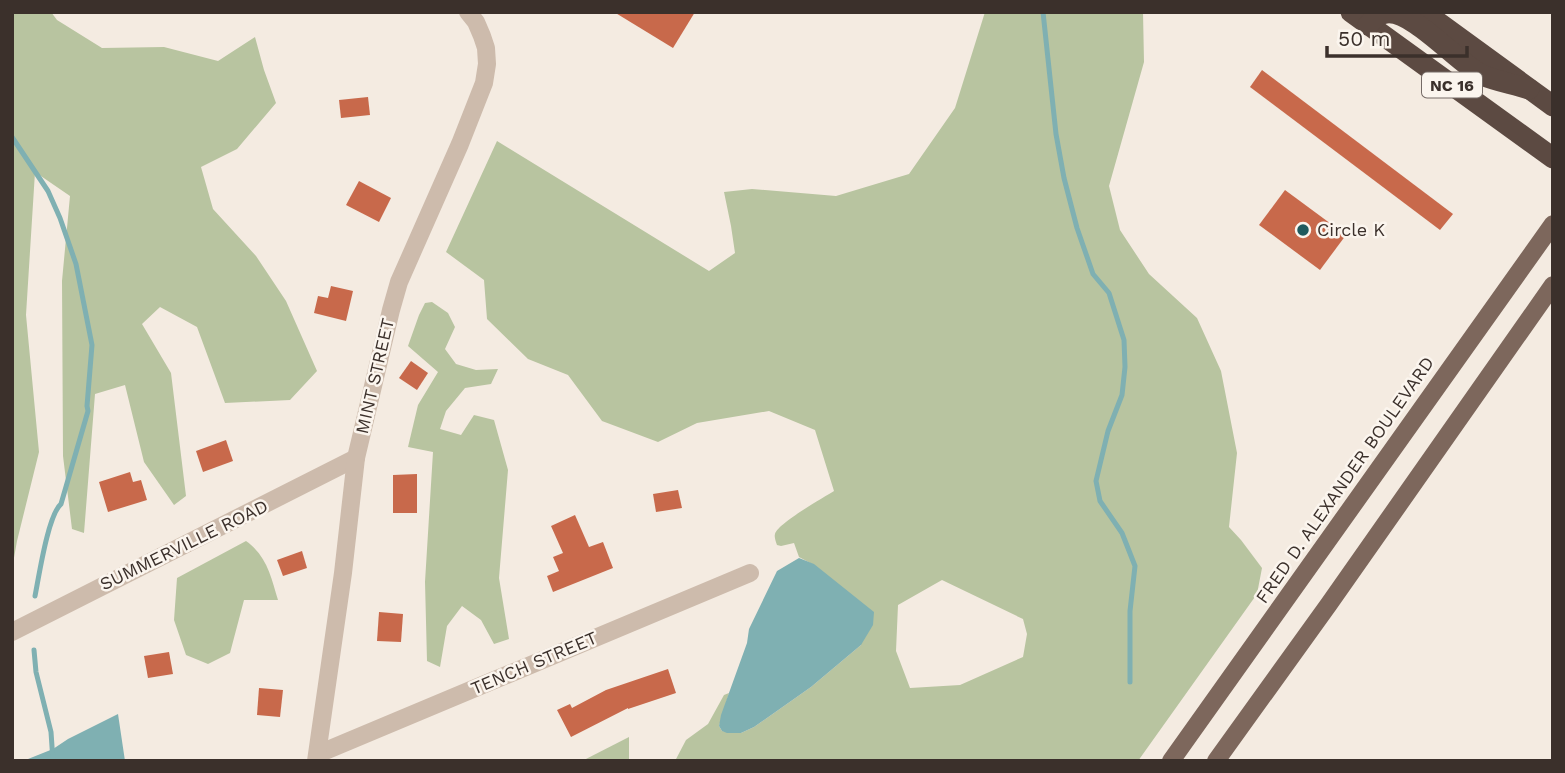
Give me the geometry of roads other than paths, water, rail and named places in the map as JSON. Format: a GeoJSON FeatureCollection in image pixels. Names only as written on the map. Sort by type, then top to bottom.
{"type":"FeatureCollection","features":[{"type":"Feature","properties":{"kind":"highway"},"geometry":{"type":"LineString","coordinates":[[1360,18],[1395,12],[1434,37],[1481,74],[1529,89]]}},
{"type":"Feature","properties":{"kind":"highway","name":"NC 16"},"geometry":{"type":"LineString","coordinates":[[1424,12],[1553,106]]}},
{"type":"Feature","properties":{"kind":"highway","name":"NC 16"},"geometry":{"type":"LineString","coordinates":[[1360,18],[1553,158]]}},
{"type":"Feature","properties":{"kind":"main road","name":"FRED D. ALEXANDER BOULEVARD"},"geometry":{"type":"LineString","coordinates":[[1171,761],[1553,224]]}},
{"type":"Feature","properties":{"kind":"main road"},"geometry":{"type":"LineString","coordinates":[[1216,761],[1553,285]]}},
{"type":"Feature","properties":{"kind":"street","name":"MINT STREET"},"geometry":{"type":"LineString","coordinates":[[317,757],[356,458],[391,310],[399,282],[484,83],[486,48],[468,12]]}},
{"type":"Feature","properties":{"kind":"street","name":"SUMMERVILLE ROAD"},"geometry":{"type":"LineString","coordinates":[[12,632],[356,458]]}},
{"type":"Feature","properties":{"kind":"street","name":"TENCH STREET"},"geometry":{"type":"LineString","coordinates":[[317,757],[750,573]]}},
{"type":"Feature","properties":{"kind":"water"},"geometry":{"type":"Polygon","coordinates":[[[799,558],[814,564],[874,612],[873,625],[861,645],[811,687],[754,727],[741,733],[722,731],[719,726],[721,715],[747,643],[749,629],[777,571],[799,558]]]}},
{"type":"Feature","properties":{"kind":"water"},"geometry":{"type":"Polygon","coordinates":[[[118,714],[125,761],[23,761],[53,749],[118,714]]]}},
{"type":"Feature","properties":{"kind":"waterway"},"geometry":{"type":"LineString","coordinates":[[1043,12],[1056,134],[1064,178],[1093,274],[1109,293],[1124,340],[1122,395],[1108,431],[1096,481],[1100,501],[1122,533],[1135,566],[1130,611],[1130,682]]}},
{"type":"Feature","properties":{"kind":"waterway"},"geometry":{"type":"LineString","coordinates":[[12,137],[48,191],[60,218],[76,264],[92,345],[88,411],[61,504],[56,510],[48,533],[35,596]]}},
{"type":"Feature","properties":{"kind":"waterway"},"geometry":{"type":"LineString","coordinates":[[34,650],[36,672],[51,732],[53,761]]}},
{"type":"Feature","properties":{"kind":"place","name":"Circle K"},"geometry":{"type":"Point","coordinates":[1303,230]}}]}
